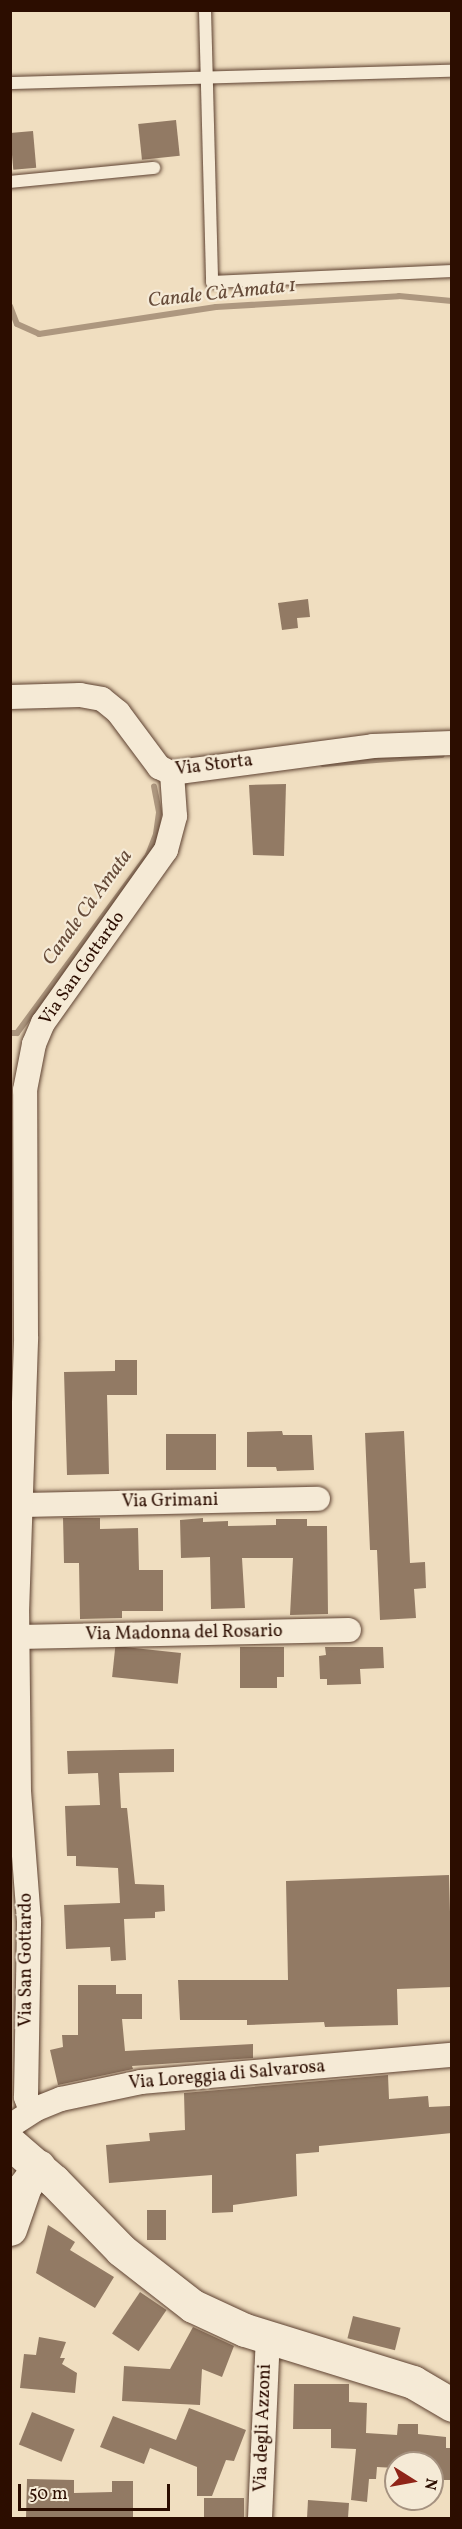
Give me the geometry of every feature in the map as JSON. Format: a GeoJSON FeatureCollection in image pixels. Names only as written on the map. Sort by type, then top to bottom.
{"type":"FeatureCollection","features":[{"type":"Feature","properties":{"kind":"street","name":"Via Storta"},"geometry":{"type":"LineString","coordinates":[[10,697],[80,695],[102,699],[118,712],[159,768],[172,773],[373,746],[452,743]]}},
{"type":"Feature","properties":{"kind":"street","name":"Via San Gottardo"},"geometry":{"type":"LineString","coordinates":[[31,2111],[27,2097],[29,1921],[19,1792],[24,1110],[28,1064],[38,1035],[56,1002],[163,855],[174,823],[172,773]]}},
{"type":"Feature","properties":{"kind":"street","name":"Via Grimani"},"geometry":{"type":"LineString","coordinates":[[22,1504],[318,1499]]}},
{"type":"Feature","properties":{"kind":"street","name":"Via Madonna del Rosario"},"geometry":{"type":"LineString","coordinates":[[19,1637],[349,1630]]}},
{"type":"Feature","properties":{"kind":"street","name":"Via Loreggia di Salvarosa"},"geometry":{"type":"LineString","coordinates":[[10,2126],[31,2111],[89,2091],[141,2082],[452,2055]]}},
{"type":"Feature","properties":{"kind":"street"},"geometry":{"type":"LineString","coordinates":[[10,2143],[39,2166],[121,2250],[178,2296],[207,2314],[268,2337],[413,2382],[452,2405]]}},
{"type":"Feature","properties":{"kind":"street"},"geometry":{"type":"LineString","coordinates":[[10,2229],[25,2186],[39,2166]]}},
{"type":"Feature","properties":{"kind":"street","name":"Via degli Azzoni"},"geometry":{"type":"LineString","coordinates":[[260,2518],[268,2337]]}},
{"type":"Feature","properties":{"kind":"lane"},"geometry":{"type":"LineString","coordinates":[[205,10],[212,282],[452,272]]}},
{"type":"Feature","properties":{"kind":"lane"},"geometry":{"type":"LineString","coordinates":[[10,83],[452,71]]}},
{"type":"Feature","properties":{"kind":"lane"},"geometry":{"type":"LineString","coordinates":[[10,182],[154,168]]}},
{"type":"Feature","properties":{"kind":"building"},"geometry":{"type":"Polygon","coordinates":[[[176,120],[180,156],[142,160],[138,124],[176,120]]]}},
{"type":"Feature","properties":{"kind":"building"},"geometry":{"type":"Polygon","coordinates":[[[33,131],[36,168],[13,170],[10,133],[33,131]]]}},
{"type":"Feature","properties":{"kind":"building"},"geometry":{"type":"Polygon","coordinates":[[[308,599],[310,617],[297,618],[298,628],[282,630],[278,603],[308,599]]]}},
{"type":"Feature","properties":{"kind":"building"},"geometry":{"type":"Polygon","coordinates":[[[286,784],[284,856],[253,855],[249,785],[286,784]]]}},
{"type":"Feature","properties":{"kind":"building"},"geometry":{"type":"Polygon","coordinates":[[[115,1360],[137,1360],[137,1395],[107,1395],[109,1474],[67,1475],[64,1372],[115,1371],[115,1360]]]}},
{"type":"Feature","properties":{"kind":"building"},"geometry":{"type":"Polygon","coordinates":[[[282,1431],[283,1435],[312,1435],[314,1470],[277,1471],[276,1467],[247,1467],[247,1432],[282,1431]]]}},
{"type":"Feature","properties":{"kind":"building"},"geometry":{"type":"Polygon","coordinates":[[[404,1431],[410,1563],[425,1562],[426,1588],[414,1589],[416,1618],[380,1620],[377,1550],[370,1550],[365,1433],[404,1431]]]}},
{"type":"Feature","properties":{"kind":"building"},"geometry":{"type":"Polygon","coordinates":[[[166,1434],[216,1434],[216,1470],[166,1470],[166,1434]]]}},
{"type":"Feature","properties":{"kind":"building"},"geometry":{"type":"Polygon","coordinates":[[[63,1518],[100,1518],[100,1529],[138,1528],[139,1570],[163,1570],[163,1611],[122,1611],[122,1618],[80,1619],[79,1563],[64,1563],[63,1518]]]}},
{"type":"Feature","properties":{"kind":"building"},"geometry":{"type":"Polygon","coordinates":[[[203,1518],[203,1522],[228,1521],[228,1526],[276,1525],[276,1519],[307,1519],[307,1526],[327,1526],[328,1614],[290,1615],[293,1558],[242,1558],[245,1608],[211,1609],[210,1557],[181,1558],[180,1520],[203,1518]]]}},
{"type":"Feature","properties":{"kind":"building"},"geometry":{"type":"Polygon","coordinates":[[[115,1646],[181,1653],[178,1684],[112,1677],[115,1646]]]}},
{"type":"Feature","properties":{"kind":"building"},"geometry":{"type":"Polygon","coordinates":[[[240,1647],[284,1647],[284,1677],[277,1677],[277,1688],[240,1688],[240,1647]]]}},
{"type":"Feature","properties":{"kind":"building"},"geometry":{"type":"Polygon","coordinates":[[[325,1647],[383,1647],[384,1668],[360,1669],[361,1684],[327,1685],[327,1679],[320,1679],[319,1656],[326,1655],[325,1647]]]}},
{"type":"Feature","properties":{"kind":"building"},"geometry":{"type":"Polygon","coordinates":[[[174,1749],[174,1772],[119,1773],[121,1808],[127,1808],[135,1884],[164,1885],[165,1911],[155,1912],[155,1918],[124,1919],[126,1960],[111,1961],[110,1947],[66,1949],[64,1905],[120,1903],[118,1868],[76,1866],[76,1856],[67,1856],[65,1806],[100,1805],[98,1773],[68,1774],[67,1751],[174,1749]]]}},
{"type":"Feature","properties":{"kind":"building"},"geometry":{"type":"Polygon","coordinates":[[[449,1875],[452,1987],[397,1989],[398,2025],[325,2027],[324,2022],[247,2025],[247,2020],[180,2020],[178,1980],[288,1980],[286,1881],[449,1875]]]}},
{"type":"Feature","properties":{"kind":"building"},"geometry":{"type":"Polygon","coordinates":[[[78,1985],[116,1985],[116,1994],[142,1994],[142,2019],[122,2019],[125,2051],[253,2044],[253,2058],[132,2066],[133,2069],[58,2085],[50,2050],[63,2047],[62,2035],[78,2035],[78,1985]]]}},
{"type":"Feature","properties":{"kind":"building"},"geometry":{"type":"Polygon","coordinates":[[[388,2075],[389,2099],[428,2096],[429,2107],[450,2106],[452,2133],[319,2146],[319,2152],[296,2154],[297,2196],[233,2205],[233,2212],[212,2213],[212,2175],[109,2183],[106,2145],[150,2141],[149,2133],[185,2130],[184,2093],[388,2075]]]}},
{"type":"Feature","properties":{"kind":"building"},"geometry":{"type":"Polygon","coordinates":[[[147,2210],[166,2210],[166,2240],[147,2240],[147,2210]]]}},
{"type":"Feature","properties":{"kind":"building"},"geometry":{"type":"Polygon","coordinates":[[[48,2225],[75,2242],[70,2250],[114,2277],[95,2308],[36,2273],[48,2225]]]}},
{"type":"Feature","properties":{"kind":"building"},"geometry":{"type":"Polygon","coordinates":[[[140,2292],[167,2310],[139,2351],[112,2333],[140,2292]]]}},
{"type":"Feature","properties":{"kind":"building"},"geometry":{"type":"Polygon","coordinates":[[[353,2316],[401,2328],[395,2350],[347,2338],[353,2316]]]}},
{"type":"Feature","properties":{"kind":"building"},"geometry":{"type":"Polygon","coordinates":[[[193,2327],[234,2346],[222,2377],[202,2369],[200,2405],[122,2401],[124,2366],[170,2369],[193,2327]]]}},
{"type":"Feature","properties":{"kind":"building"},"geometry":{"type":"Polygon","coordinates":[[[39,2337],[66,2342],[60,2358],[65,2358],[62,2364],[77,2373],[75,2393],[20,2388],[24,2354],[36,2355],[39,2337]]]}},
{"type":"Feature","properties":{"kind":"building"},"geometry":{"type":"Polygon","coordinates":[[[294,2384],[349,2384],[349,2402],[367,2403],[366,2433],[397,2435],[398,2424],[418,2424],[418,2434],[446,2437],[446,2448],[452,2448],[452,2480],[444,2480],[444,2451],[384,2451],[384,2467],[377,2467],[376,2479],[369,2479],[367,2502],[351,2500],[356,2449],[331,2448],[331,2429],[293,2429],[294,2384]]]}},
{"type":"Feature","properties":{"kind":"building"},"geometry":{"type":"Polygon","coordinates":[[[189,2408],[246,2430],[234,2461],[226,2460],[212,2496],[197,2496],[197,2467],[150,2448],[144,2464],[100,2447],[113,2416],[176,2440],[189,2408]]]}},
{"type":"Feature","properties":{"kind":"building"},"geometry":{"type":"Polygon","coordinates":[[[32,2412],[75,2429],[62,2462],[19,2444],[32,2412]]]}},
{"type":"Feature","properties":{"kind":"building"},"geometry":{"type":"Polygon","coordinates":[[[27,2479],[74,2480],[74,2493],[112,2492],[112,2481],[133,2481],[133,2517],[26,2518],[27,2479]]]}},
{"type":"Feature","properties":{"kind":"building"},"geometry":{"type":"Polygon","coordinates":[[[204,2498],[244,2498],[244,2518],[204,2518],[204,2498]]]}},
{"type":"Feature","properties":{"kind":"building"},"geometry":{"type":"Polygon","coordinates":[[[308,2500],[349,2503],[348,2518],[307,2518],[308,2500]]]}},
{"type":"Feature","properties":{"kind":"waterway","name":"Canale Cà Amata 1"},"geometry":{"type":"LineString","coordinates":[[10,306],[17,324],[39,334],[216,307],[399,296],[452,301]]}},
{"type":"Feature","properties":{"kind":"waterway","name":"Canale Cà Amata"},"geometry":{"type":"LineString","coordinates":[[323,764],[442,755]]}},
{"type":"Feature","properties":{"kind":"waterway","name":"Canale Cà Amata"},"geometry":{"type":"LineString","coordinates":[[10,1033],[17,1033],[148,855],[156,834],[159,812],[154,786]]}}]}
